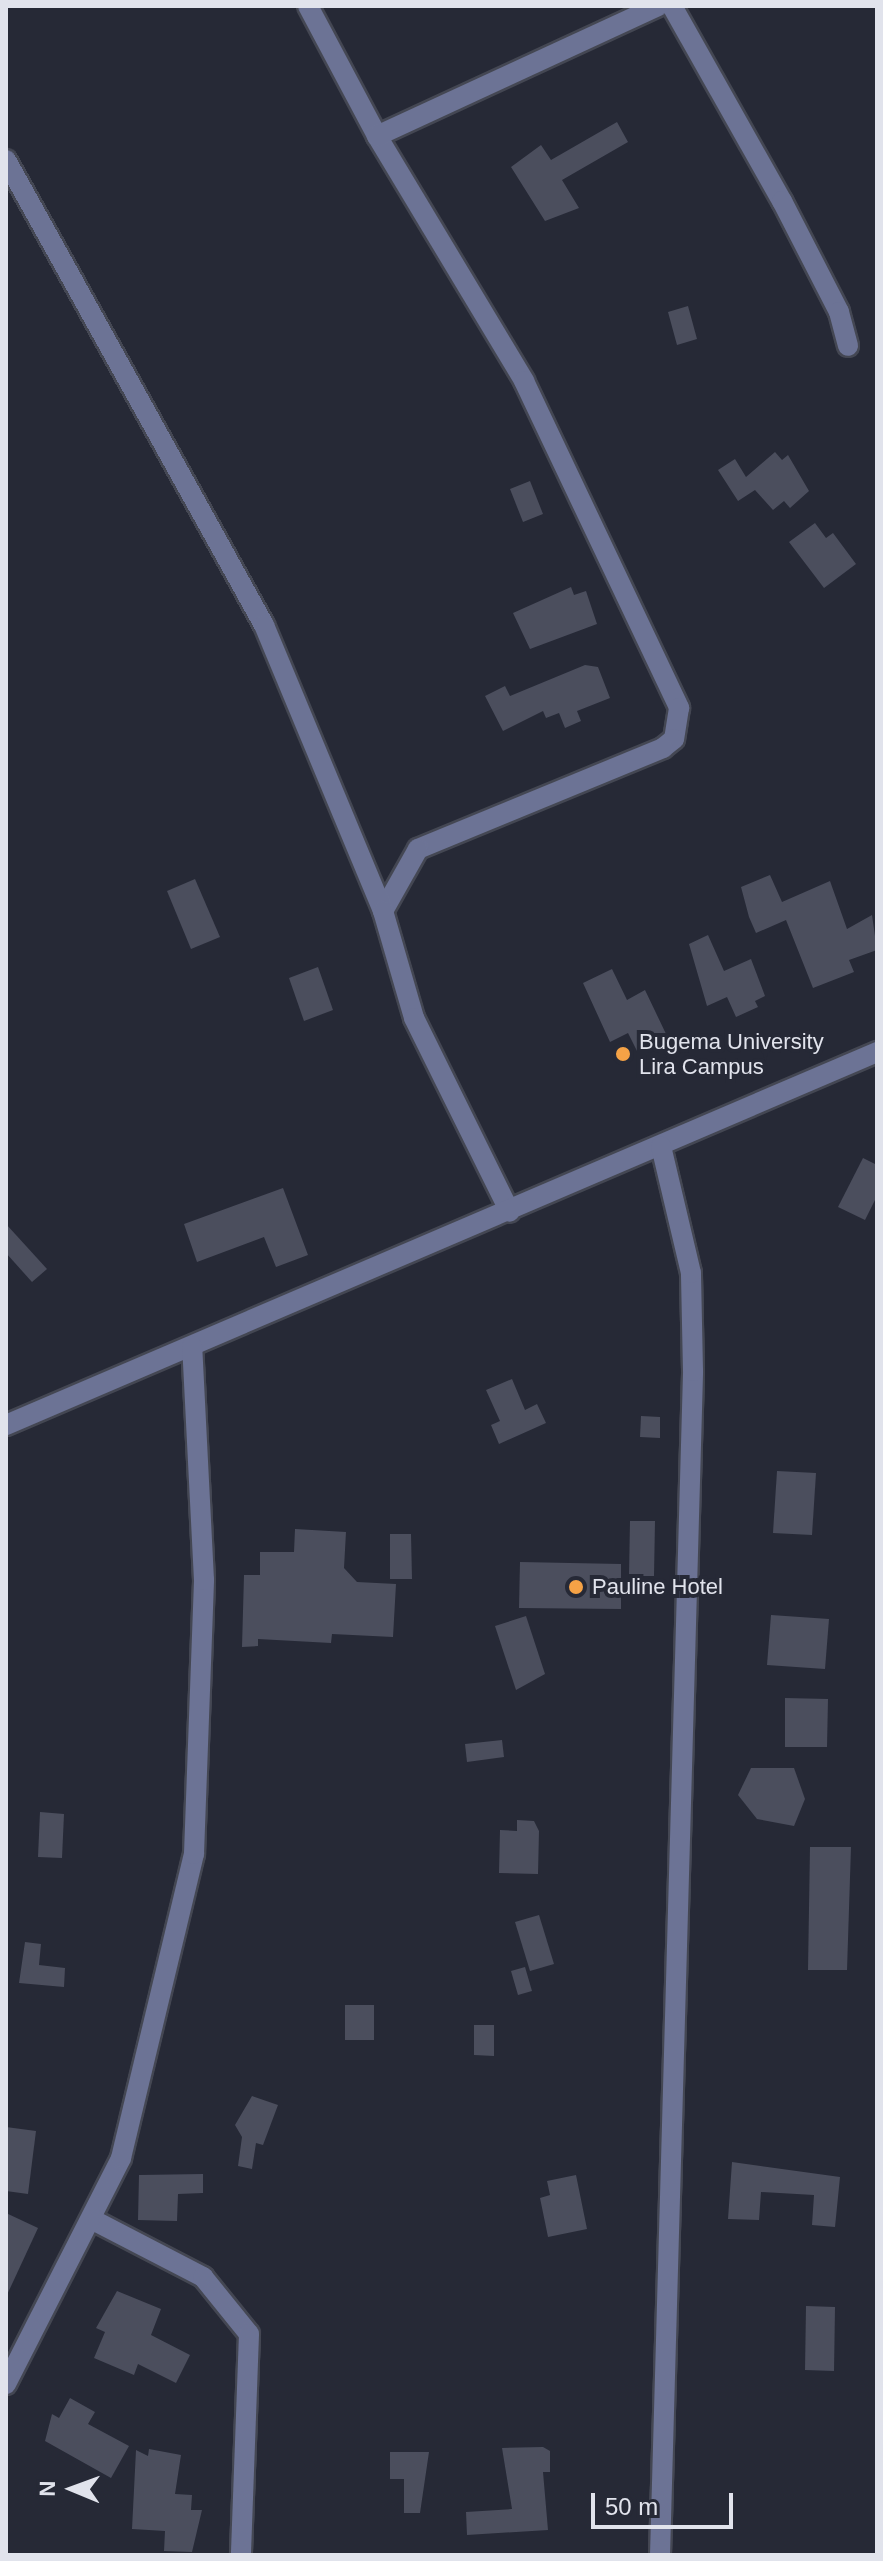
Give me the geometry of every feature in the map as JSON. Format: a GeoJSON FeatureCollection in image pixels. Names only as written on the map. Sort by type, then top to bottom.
{"type":"FeatureCollection","features":[{"type":"Feature","properties":{"kind":"street"},"geometry":{"type":"LineString","coordinates":[[308,6],[377,136],[524,381],[679,708],[674,739],[663,748],[418,849],[383,911]]}},
{"type":"Feature","properties":{"kind":"street"},"geometry":{"type":"LineString","coordinates":[[377,136],[658,6]]}},
{"type":"Feature","properties":{"kind":"street"},"geometry":{"type":"LineString","coordinates":[[672,6],[789,215],[839,312],[848,346]]}},
{"type":"Feature","properties":{"kind":"street"},"geometry":{"type":"LineString","coordinates":[[6,160],[264,625],[383,911],[414,1018],[510,1212]]}},
{"type":"Feature","properties":{"kind":"street"},"geometry":{"type":"LineString","coordinates":[[6,1425],[510,1212],[877,1052]]}},
{"type":"Feature","properties":{"kind":"street"},"geometry":{"type":"LineString","coordinates":[[660,2555],[693,1371],[691,1273],[661,1146]]}},
{"type":"Feature","properties":{"kind":"street"},"geometry":{"type":"LineString","coordinates":[[6,2384],[95,2221],[145,2081],[194,1854],[204,1580],[192,1346]]}},
{"type":"Feature","properties":{"kind":"street"},"geometry":{"type":"LineString","coordinates":[[95,2221],[203,2277],[249,2334],[241,2555]]}},
{"type":"Feature","properties":{"kind":"building"},"geometry":{"type":"Polygon","coordinates":[[[617,122],[628,142],[562,180],[579,208],[545,221],[511,167],[541,145],[551,160],[617,122]]]}},
{"type":"Feature","properties":{"kind":"building"},"geometry":{"type":"Polygon","coordinates":[[[688,306],[697,339],[677,345],[668,312],[688,306]]]}},
{"type":"Feature","properties":{"kind":"building"},"geometry":{"type":"Polygon","coordinates":[[[775,452],[782,460],[788,455],[809,491],[790,508],[784,501],[773,510],[755,490],[738,501],[718,470],[735,459],[746,477],[775,452]]]}},
{"type":"Feature","properties":{"kind":"building"},"geometry":{"type":"Polygon","coordinates":[[[530,481],[543,514],[523,522],[510,489],[530,481]]]}},
{"type":"Feature","properties":{"kind":"building"},"geometry":{"type":"Polygon","coordinates":[[[815,523],[826,538],[833,533],[856,564],[824,588],[789,542],[815,523]]]}},
{"type":"Feature","properties":{"kind":"building"},"geometry":{"type":"Polygon","coordinates":[[[571,587],[574,595],[586,591],[597,624],[530,649],[513,613],[571,587]]]}},
{"type":"Feature","properties":{"kind":"building"},"geometry":{"type":"Polygon","coordinates":[[[585,665],[598,667],[610,698],[577,711],[581,721],[565,728],[559,713],[546,718],[543,711],[503,731],[485,696],[505,686],[510,696],[585,665]]]}},
{"type":"Feature","properties":{"kind":"building"},"geometry":{"type":"Polygon","coordinates":[[[770,875],[782,902],[830,881],[847,929],[872,915],[877,950],[849,960],[854,972],[813,988],[786,920],[756,933],[749,917],[741,887],[770,875]]]}},
{"type":"Feature","properties":{"kind":"building"},"geometry":{"type":"Polygon","coordinates":[[[195,879],[220,937],[191,949],[167,891],[195,879]]]}},
{"type":"Feature","properties":{"kind":"building"},"geometry":{"type":"Polygon","coordinates":[[[708,935],[724,971],[751,959],[765,996],[755,1001],[758,1007],[736,1017],[727,997],[707,1006],[689,944],[708,935]]]}},
{"type":"Feature","properties":{"kind":"building"},"geometry":{"type":"Polygon","coordinates":[[[318,967],[333,1010],[304,1021],[289,978],[318,967]]]}},
{"type":"Feature","properties":{"kind":"building"},"geometry":{"type":"Polygon","coordinates":[[[612,969],[627,1000],[645,990],[667,1036],[637,1051],[628,1033],[610,1042],[583,983],[612,969]]]}},
{"type":"Feature","properties":{"kind":"building"},"geometry":{"type":"Polygon","coordinates":[[[863,1158],[877,1165],[877,1196],[865,1220],[838,1207],[863,1158]]]}},
{"type":"Feature","properties":{"kind":"building"},"geometry":{"type":"Polygon","coordinates":[[[283,1188],[308,1255],[276,1267],[264,1237],[197,1262],[184,1224],[283,1188]]]}},
{"type":"Feature","properties":{"kind":"building"},"geometry":{"type":"Polygon","coordinates":[[[6,1224],[47,1269],[32,1282],[6,1253],[6,1224]]]}},
{"type":"Feature","properties":{"kind":"building"},"geometry":{"type":"Polygon","coordinates":[[[512,1379],[525,1410],[537,1404],[546,1423],[499,1444],[491,1425],[500,1421],[486,1390],[512,1379]]]}},
{"type":"Feature","properties":{"kind":"building"},"geometry":{"type":"Polygon","coordinates":[[[641,1416],[660,1417],[660,1438],[640,1437],[641,1416]]]}},
{"type":"Feature","properties":{"kind":"building"},"geometry":{"type":"Polygon","coordinates":[[[777,1471],[816,1473],[812,1535],[773,1533],[777,1471]]]}},
{"type":"Feature","properties":{"kind":"building"},"geometry":{"type":"Polygon","coordinates":[[[630,1521],[655,1521],[654,1576],[629,1576],[630,1521]]]}},
{"type":"Feature","properties":{"kind":"building"},"geometry":{"type":"Polygon","coordinates":[[[295,1529],[346,1532],[344,1568],[357,1582],[396,1584],[393,1637],[332,1634],[331,1643],[258,1639],[258,1646],[242,1647],[244,1575],[260,1575],[260,1552],[294,1552],[295,1529]]]}},
{"type":"Feature","properties":{"kind":"building"},"geometry":{"type":"Polygon","coordinates":[[[390,1534],[411,1534],[412,1579],[390,1579],[390,1534]]]}},
{"type":"Feature","properties":{"kind":"building"},"geometry":{"type":"Polygon","coordinates":[[[520,1562],[621,1564],[621,1609],[519,1608],[520,1562]]]}},
{"type":"Feature","properties":{"kind":"building"},"geometry":{"type":"Polygon","coordinates":[[[771,1615],[829,1619],[825,1669],[767,1665],[771,1615]]]}},
{"type":"Feature","properties":{"kind":"building"},"geometry":{"type":"Polygon","coordinates":[[[526,1616],[545,1674],[516,1690],[495,1626],[526,1616]]]}},
{"type":"Feature","properties":{"kind":"building"},"geometry":{"type":"Polygon","coordinates":[[[785,1698],[828,1699],[827,1747],[785,1747],[785,1698]]]}},
{"type":"Feature","properties":{"kind":"building"},"geometry":{"type":"Polygon","coordinates":[[[502,1740],[504,1757],[467,1762],[465,1744],[502,1740]]]}},
{"type":"Feature","properties":{"kind":"building"},"geometry":{"type":"Polygon","coordinates":[[[751,1768],[794,1768],[805,1799],[794,1826],[757,1819],[738,1795],[751,1768]]]}},
{"type":"Feature","properties":{"kind":"building"},"geometry":{"type":"Polygon","coordinates":[[[40,1812],[64,1814],[62,1858],[38,1857],[40,1812]]]}},
{"type":"Feature","properties":{"kind":"building"},"geometry":{"type":"Polygon","coordinates":[[[517,1820],[534,1821],[539,1831],[538,1874],[499,1873],[500,1830],[517,1831],[517,1820]]]}},
{"type":"Feature","properties":{"kind":"building"},"geometry":{"type":"Polygon","coordinates":[[[810,1847],[851,1847],[847,1970],[808,1970],[810,1847]]]}},
{"type":"Feature","properties":{"kind":"building"},"geometry":{"type":"Polygon","coordinates":[[[539,1915],[554,1964],[530,1971],[515,1922],[539,1915]]]}},
{"type":"Feature","properties":{"kind":"building"},"geometry":{"type":"Polygon","coordinates":[[[25,1942],[41,1944],[39,1965],[65,1968],[64,1987],[19,1983],[25,1942]]]}},
{"type":"Feature","properties":{"kind":"building"},"geometry":{"type":"Polygon","coordinates":[[[525,1967],[532,1991],[518,1995],[511,1971],[525,1967]]]}},
{"type":"Feature","properties":{"kind":"building"},"geometry":{"type":"Polygon","coordinates":[[[345,2005],[374,2005],[374,2040],[345,2040],[345,2005]]]}},
{"type":"Feature","properties":{"kind":"building"},"geometry":{"type":"Polygon","coordinates":[[[474,2025],[494,2025],[494,2056],[474,2055],[474,2025]]]}},
{"type":"Feature","properties":{"kind":"building"},"geometry":{"type":"Polygon","coordinates":[[[252,2096],[278,2105],[263,2145],[256,2143],[252,2169],[238,2166],[242,2137],[235,2125],[252,2096]]]}},
{"type":"Feature","properties":{"kind":"building"},"geometry":{"type":"Polygon","coordinates":[[[6,2127],[36,2131],[28,2194],[6,2191],[6,2127]]]}},
{"type":"Feature","properties":{"kind":"building"},"geometry":{"type":"Polygon","coordinates":[[[732,2162],[840,2177],[835,2227],[812,2225],[814,2195],[761,2192],[759,2220],[728,2219],[732,2162]]]}},
{"type":"Feature","properties":{"kind":"building"},"geometry":{"type":"Polygon","coordinates":[[[203,2174],[203,2193],[178,2194],[177,2221],[138,2220],[139,2175],[203,2174]]]}},
{"type":"Feature","properties":{"kind":"building"},"geometry":{"type":"Polygon","coordinates":[[[576,2175],[587,2229],[548,2237],[540,2198],[550,2195],[547,2181],[576,2175]]]}},
{"type":"Feature","properties":{"kind":"building"},"geometry":{"type":"Polygon","coordinates":[[[6,2213],[38,2228],[6,2297],[6,2213]]]}},
{"type":"Feature","properties":{"kind":"building"},"geometry":{"type":"Polygon","coordinates":[[[117,2291],[161,2309],[151,2335],[190,2355],[176,2383],[138,2364],[134,2375],[94,2358],[105,2332],[96,2328],[117,2291]]]}},
{"type":"Feature","properties":{"kind":"building"},"geometry":{"type":"Polygon","coordinates":[[[806,2306],[835,2307],[834,2371],[805,2370],[806,2306]]]}},
{"type":"Feature","properties":{"kind":"building"},"geometry":{"type":"Polygon","coordinates":[[[70,2398],[95,2412],[88,2424],[129,2446],[111,2478],[45,2441],[52,2414],[59,2418],[70,2398]]]}},
{"type":"Feature","properties":{"kind":"building"},"geometry":{"type":"Polygon","coordinates":[[[543,2447],[550,2451],[550,2472],[543,2472],[548,2530],[467,2535],[466,2512],[512,2509],[502,2448],[543,2447]]]}},
{"type":"Feature","properties":{"kind":"building"},"geometry":{"type":"Polygon","coordinates":[[[149,2449],[181,2455],[175,2494],[192,2495],[191,2510],[202,2510],[192,2552],[164,2551],[165,2531],[132,2529],[136,2450],[148,2456],[149,2449]]]}},
{"type":"Feature","properties":{"kind":"building"},"geometry":{"type":"Polygon","coordinates":[[[390,2452],[429,2452],[420,2513],[404,2513],[404,2479],[390,2479],[390,2452]]]}},
{"type":"Feature","properties":{"kind":"place","name":"Bugema University Lira Campus"},"geometry":{"type":"Point","coordinates":[623,1054]}},
{"type":"Feature","properties":{"kind":"place","name":"Pauline Hotel"},"geometry":{"type":"Point","coordinates":[576,1587]}}]}
